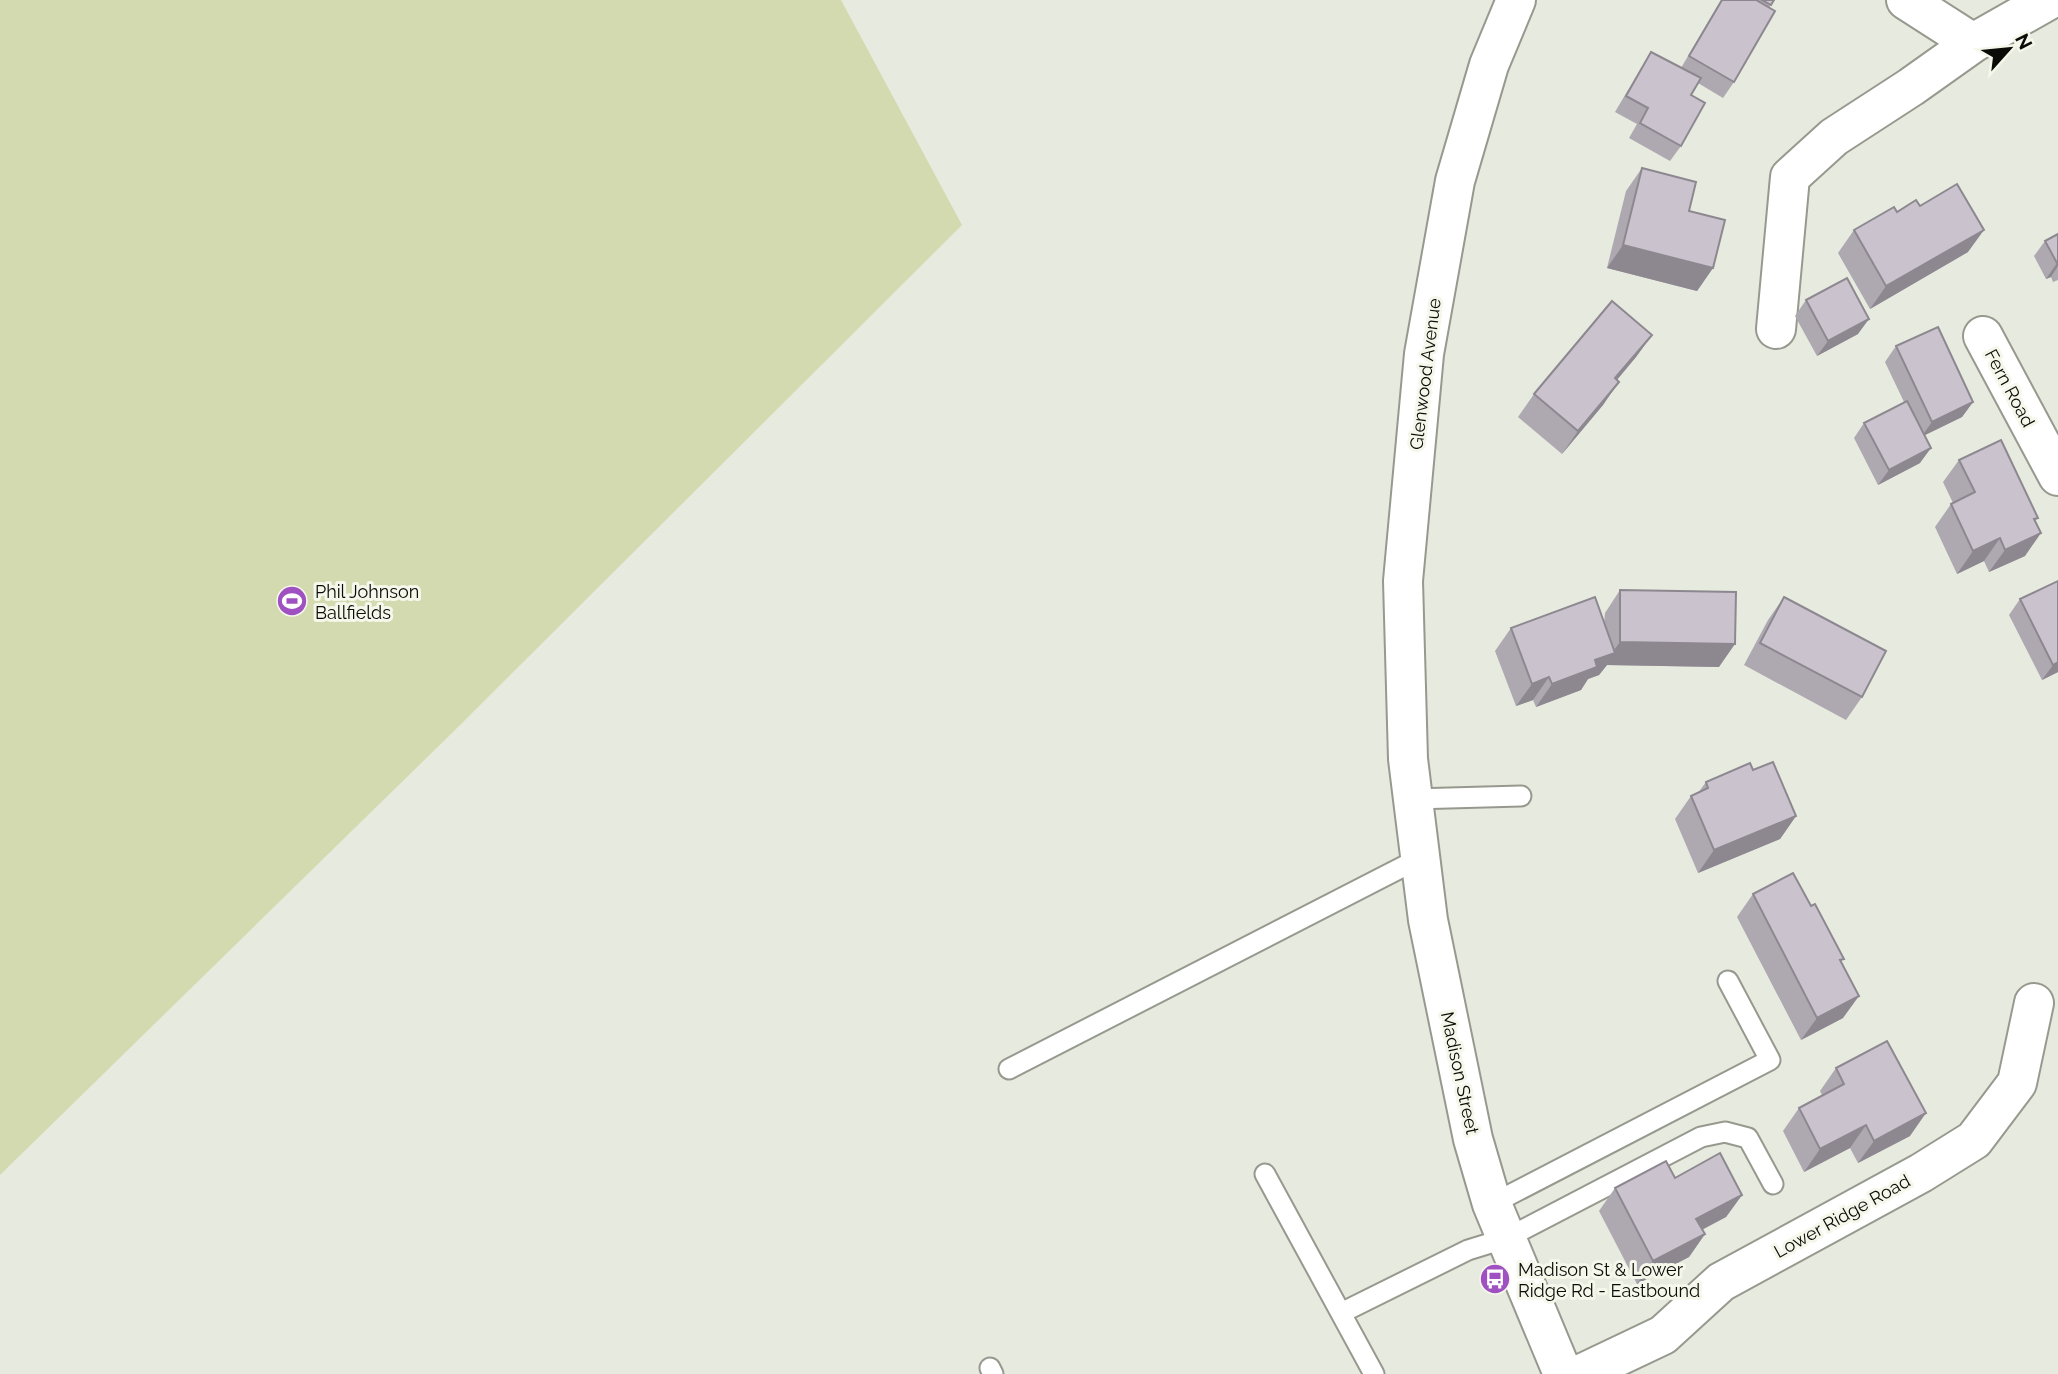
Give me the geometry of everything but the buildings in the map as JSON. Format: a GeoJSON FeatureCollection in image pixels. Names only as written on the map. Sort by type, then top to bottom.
{"type":"FeatureCollection","features":[{"type":"Feature","properties":{"kind":"street","name":"Glenwood Avenue"},"geometry":{"type":"LineString","coordinates":[[1408,759],[1403,581],[1424,354],[1455,181],[1489,65],[1516,0]]}},
{"type":"Feature","properties":{"kind":"street"},"geometry":{"type":"LineString","coordinates":[[1906,0],[1973,43]]}},
{"type":"Feature","properties":{"kind":"street"},"geometry":{"type":"LineString","coordinates":[[1776,329],[1790,177],[1834,137],[1973,43],[2049,0]]}},
{"type":"Feature","properties":{"kind":"street","name":"Fern Road"},"geometry":{"type":"LineString","coordinates":[[1983,336],[2058,476]]}},
{"type":"Feature","properties":{"kind":"street","name":"Madison Street"},"geometry":{"type":"LineString","coordinates":[[1408,759],[1428,920],[1467,1111],[1492,1203],[1563,1374]]}},
{"type":"Feature","properties":{"kind":"street","name":"Lower Ridge Road"},"geometry":{"type":"LineString","coordinates":[[1581,1374],[1663,1335],[1721,1282],[1921,1173],[1974,1140],[2017,1083],[2034,1003]]}},
{"type":"Feature","properties":{"kind":"lane"},"geometry":{"type":"LineString","coordinates":[[1413,799],[1521,796]]}},
{"type":"Feature","properties":{"kind":"lane"},"geometry":{"type":"LineString","coordinates":[[1009,1069],[1420,858]]}},
{"type":"Feature","properties":{"kind":"lane"},"geometry":{"type":"LineString","coordinates":[[1492,1203],[1770,1060],[1728,981]]}},
{"type":"Feature","properties":{"kind":"lane"},"geometry":{"type":"LineString","coordinates":[[1341,1313],[1468,1250],[1507,1238],[1701,1137],[1725,1132],[1748,1138],[1773,1184]]}},
{"type":"Feature","properties":{"kind":"lane"},"geometry":{"type":"LineString","coordinates":[[1265,1174],[1374,1374]]}},
{"type":"Feature","properties":{"kind":"green space","name":"Phil Johnson Ballfields"},"geometry":{"type":"Polygon","coordinates":[[[0,0],[841,0],[962,225],[453,732],[0,1175],[0,0]]]}},
{"type":"Feature","properties":{"kind":"place","name":"Phil Johnson Ballfields"},"geometry":{"type":"Point","coordinates":[292,601]}},
{"type":"Feature","properties":{"kind":"place","name":"Madison St & Lower Ridge Rd - Eastbound"},"geometry":{"type":"Point","coordinates":[1495,1279]}}]}
